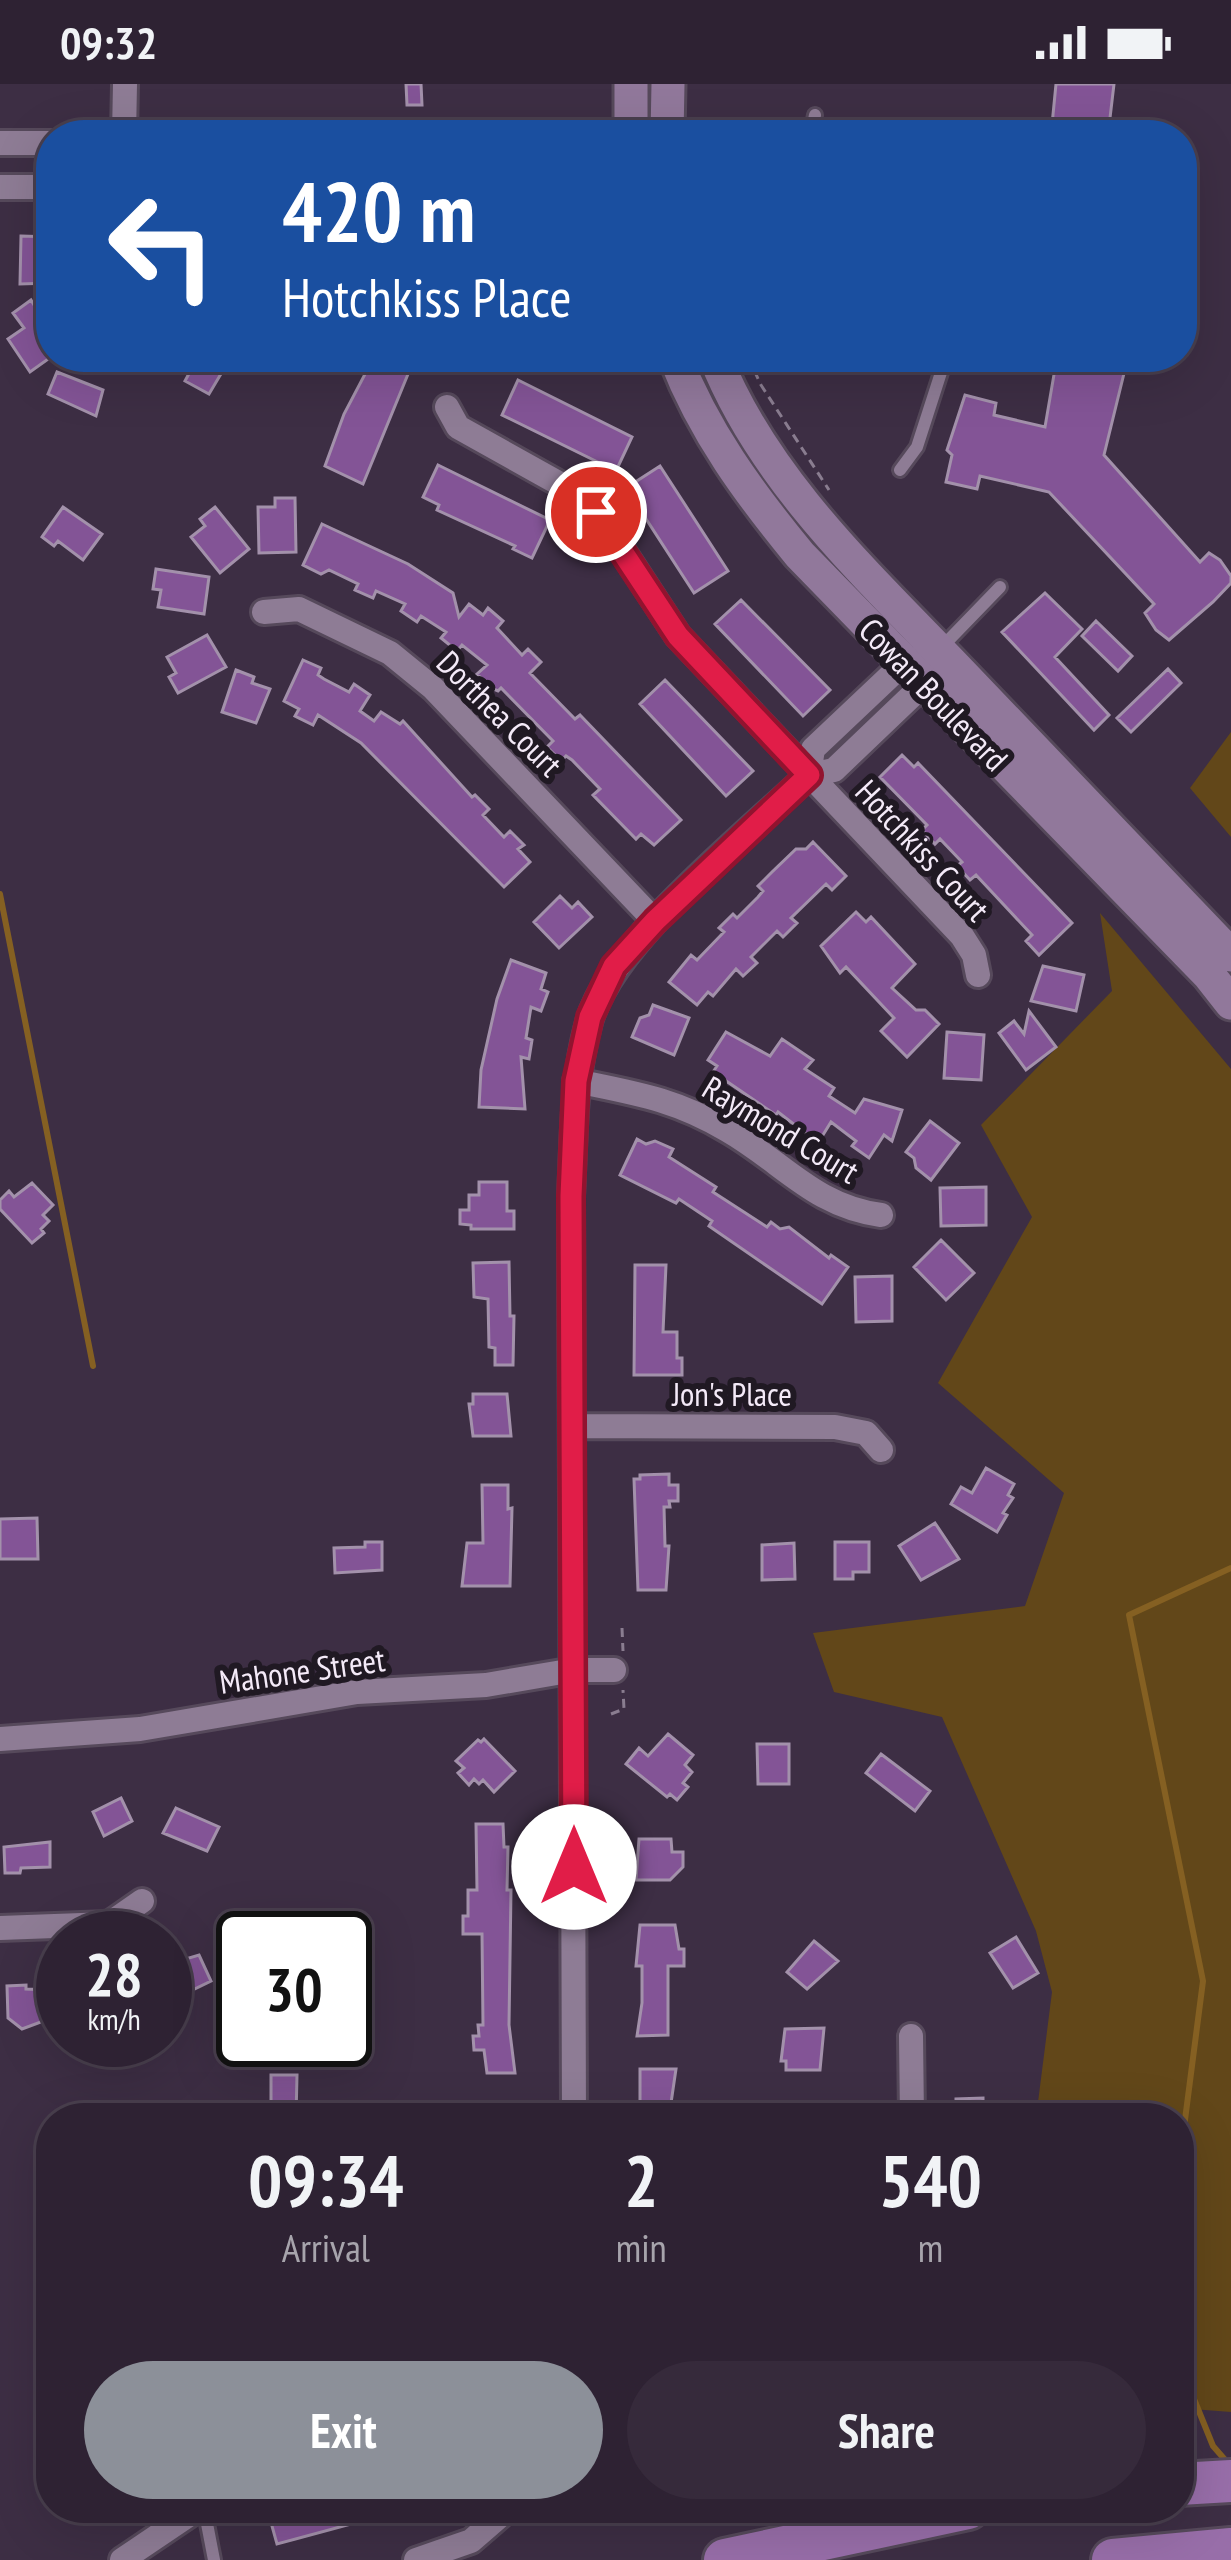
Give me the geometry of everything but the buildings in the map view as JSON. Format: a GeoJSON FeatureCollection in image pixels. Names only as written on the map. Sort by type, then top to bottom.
{"type":"FeatureCollection","features":[{"type":"Feature","properties":{"kind":"highway"},"geometry":{"type":"LineString","coordinates":[[1194,2483],[1231,2480]]}},
{"type":"Feature","properties":{"kind":"highway"},"geometry":{"type":"LineString","coordinates":[[724,2560],[898,2523]]}},
{"type":"Feature","properties":{"kind":"highway"},"geometry":{"type":"LineString","coordinates":[[1113,2560],[1231,2549]]}},
{"type":"Feature","properties":{"kind":"main road"},"geometry":{"type":"LineString","coordinates":[[631,84],[631,120]]}},
{"type":"Feature","properties":{"kind":"main road"},"geometry":{"type":"LineString","coordinates":[[668,84],[668,120]]}},
{"type":"Feature","properties":{"kind":"main road","name":"Cowan Boulevard"},"geometry":{"type":"LineString","coordinates":[[682,372],[716,442],[752,497],[800,555],[1231,1003]]}},
{"type":"Feature","properties":{"kind":"main road","name":"Cowan Boulevard"},"geometry":{"type":"LineString","coordinates":[[724,372],[759,442],[795,492],[1231,955]]}},
{"type":"Feature","properties":{"kind":"street"},"geometry":{"type":"LineString","coordinates":[[124,120],[125,84]]}},
{"type":"Feature","properties":{"kind":"street"},"geometry":{"type":"LineString","coordinates":[[0,143],[36,142]]}},
{"type":"Feature","properties":{"kind":"street"},"geometry":{"type":"LineString","coordinates":[[0,187],[36,188]]}},
{"type":"Feature","properties":{"kind":"street","name":"Hotchkiss Court"},"geometry":{"type":"LineString","coordinates":[[447,407],[458,427],[578,494],[596,512],[678,636],[962,936],[974,955],[978,975]]}},
{"type":"Feature","properties":{"kind":"street","name":"Dorthea Court"},"geometry":{"type":"LineString","coordinates":[[264,612],[299,609],[390,653],[433,688],[655,921]]}},
{"type":"Feature","properties":{"kind":"street"},"geometry":{"type":"LineString","coordinates":[[574,2103],[571,1196],[576,1081],[590,1017],[614,966],[809,775],[813,749],[939,650]]}},
{"type":"Feature","properties":{"kind":"street","name":"Raymond Court"},"geometry":{"type":"LineString","coordinates":[[576,1081],[668,1100],[729,1131],[847,1210],[881,1214]]}},
{"type":"Feature","properties":{"kind":"street","name":"Jon's Place"},"geometry":{"type":"LineString","coordinates":[[574,1426],[835,1427],[866,1433],[880,1450]]}},
{"type":"Feature","properties":{"kind":"street","name":"Mahone Street"},"geometry":{"type":"LineString","coordinates":[[0,1739],[140,1729],[293,1700],[379,1690],[486,1685],[574,1670],[614,1670]]}},
{"type":"Feature","properties":{"kind":"street"},"geometry":{"type":"LineString","coordinates":[[0,1928],[109,1924],[142,1901]]}},
{"type":"Feature","properties":{"kind":"street"},"geometry":{"type":"LineString","coordinates":[[911,2036],[913,2103]]}},
{"type":"Feature","properties":{"kind":"street"},"geometry":{"type":"LineString","coordinates":[[122,2560],[179,2523]]}},
{"type":"Feature","properties":{"kind":"street"},"geometry":{"type":"LineString","coordinates":[[416,2560],[471,2541],[492,2523]]}},
{"type":"Feature","properties":{"kind":"lane"},"geometry":{"type":"LineString","coordinates":[[814,120],[815,115]]}},
{"type":"Feature","properties":{"kind":"lane"},"geometry":{"type":"LineString","coordinates":[[900,470],[916,447],[941,372]]}},
{"type":"Feature","properties":{"kind":"lane"},"geometry":{"type":"LineString","coordinates":[[939,650],[1000,587]]}},
{"type":"Feature","properties":{"kind":"lane"},"geometry":{"type":"LineString","coordinates":[[205,2523],[214,2560]]}},
{"type":"Feature","properties":{"kind":"shaded area"},"geometry":{"type":"Polygon","coordinates":[[[1231,732],[1231,837],[1190,788],[1231,732]]]}},
{"type":"Feature","properties":{"kind":"shaded area"},"geometry":{"type":"Polygon","coordinates":[[[1100,913],[1231,1069],[1231,2412],[1194,2409],[1194,2103],[1038,2103],[1052,1992],[1036,1931],[942,1717],[834,1692],[813,1633],[1025,1606],[1064,1493],[938,1383],[1032,1217],[981,1125],[1112,991],[1100,913]]]}},
{"type":"Feature","properties":{"kind":"waterway"},"geometry":{"type":"LineString","coordinates":[[0,894],[93,1366]]}},
{"type":"Feature","properties":{"kind":"waterway"},"geometry":{"type":"LineString","coordinates":[[1187,2103],[1203,1981],[1129,1615],[1231,1568]]}},
{"type":"Feature","properties":{"kind":"waterway"},"geometry":{"type":"LineString","coordinates":[[1194,2399],[1213,2446],[1227,2462]]}},
{"type":"Feature","properties":{"kind":"route"},"geometry":{"type":"LineString","coordinates":[[574,1867],[571,1196],[576,1081],[590,1017],[614,966],[809,775],[678,636],[596,512]]}}]}
